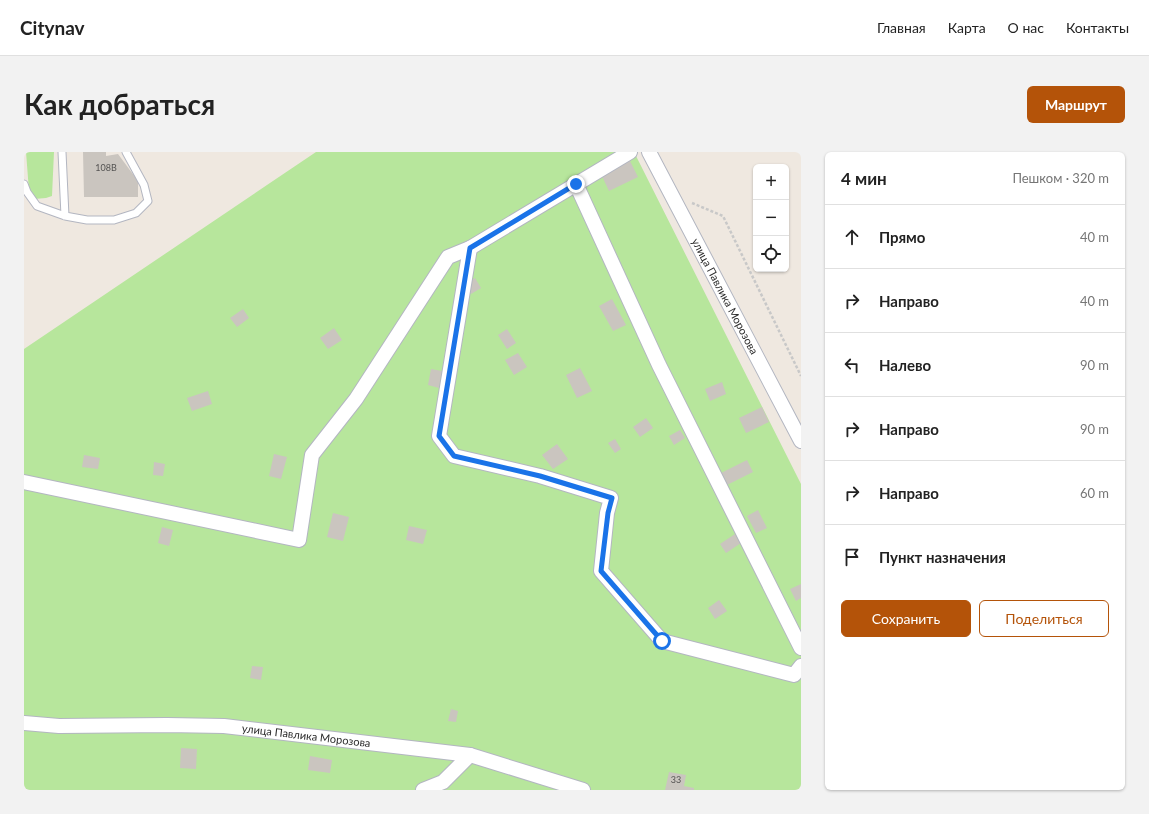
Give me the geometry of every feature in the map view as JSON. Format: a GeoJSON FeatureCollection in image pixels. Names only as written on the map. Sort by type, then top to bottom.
{"type":"FeatureCollection","features":[{"type":"Feature","properties":{"kind":"street"},"geometry":{"type":"LineString","coordinates":[[24,482],[299,540],[312,455],[356,399],[448,257],[470,248],[630,152]]}},
{"type":"Feature","properties":{"kind":"street","name":"улица Павлика Морозова"},"geometry":{"type":"LineString","coordinates":[[649,152],[801,441]]}},
{"type":"Feature","properties":{"kind":"street"},"geometry":{"type":"LineString","coordinates":[[576,184],[659,365],[801,648]]}},
{"type":"Feature","properties":{"kind":"street"},"geometry":{"type":"LineString","coordinates":[[470,248],[439,436],[454,456],[540,476],[612,498],[608,513],[601,571],[662,641],[794,675],[801,666]]}},
{"type":"Feature","properties":{"kind":"street","name":"улица Павлика Морозова"},"geometry":{"type":"LineString","coordinates":[[24,724],[59,726],[224,726],[470,755],[584,790]]}},
{"type":"Feature","properties":{"kind":"street"},"geometry":{"type":"LineString","coordinates":[[423,790],[443,782],[450,784],[470,755]]}},
{"type":"Feature","properties":{"kind":"lane"},"geometry":{"type":"LineString","coordinates":[[62,152],[65,216]]}},
{"type":"Feature","properties":{"kind":"lane"},"geometry":{"type":"LineString","coordinates":[[24,184],[27,192],[37,206],[65,216],[87,220],[114,220],[136,213],[148,201],[144,185],[126,152]]}},
{"type":"Feature","properties":{"kind":"path"},"geometry":{"type":"LineString","coordinates":[[672,195],[724,216],[801,376]]}},
{"type":"Feature","properties":{"kind":"green space"},"geometry":{"type":"Polygon","coordinates":[[[26,152],[54,152],[52,196],[34,199],[29,191],[26,152]]]}},
{"type":"Feature","properties":{"kind":"green space"},"geometry":{"type":"Polygon","coordinates":[[[316,152],[634,152],[801,484],[801,790],[24,790],[24,349],[316,152]]]}},
{"type":"Feature","properties":{"kind":"building"},"geometry":{"type":"Polygon","coordinates":[[[83,152],[106,152],[106,156],[118,154],[138,181],[138,197],[84,197],[83,152]]]}},
{"type":"Feature","properties":{"kind":"building"},"geometry":{"type":"Polygon","coordinates":[[[629,159],[638,177],[609,191],[601,174],[629,159]]]}},
{"type":"Feature","properties":{"kind":"building"},"geometry":{"type":"Polygon","coordinates":[[[475,278],[481,288],[471,294],[465,283],[475,278]]]}},
{"type":"Feature","properties":{"kind":"building"},"geometry":{"type":"Polygon","coordinates":[[[612,299],[626,325],[613,331],[599,306],[612,299]]]}},
{"type":"Feature","properties":{"kind":"building"},"geometry":{"type":"Polygon","coordinates":[[[243,309],[249,318],[237,327],[230,318],[243,309]]]}},
{"type":"Feature","properties":{"kind":"building"},"geometry":{"type":"Polygon","coordinates":[[[334,328],[342,340],[328,349],[320,338],[334,328]]]}},
{"type":"Feature","properties":{"kind":"building"},"geometry":{"type":"Polygon","coordinates":[[[507,329],[516,343],[507,349],[498,335],[507,329]]]}},
{"type":"Feature","properties":{"kind":"building"},"geometry":{"type":"Polygon","coordinates":[[[518,353],[527,367],[514,375],[505,360],[518,353]]]}},
{"type":"Feature","properties":{"kind":"building"},"geometry":{"type":"Polygon","coordinates":[[[580,368],[592,391],[577,398],[566,375],[580,368]]]}},
{"type":"Feature","properties":{"kind":"building"},"geometry":{"type":"Polygon","coordinates":[[[431,369],[442,371],[439,388],[428,385],[431,369]]]}},
{"type":"Feature","properties":{"kind":"building"},"geometry":{"type":"Polygon","coordinates":[[[722,382],[726,394],[710,401],[705,389],[722,382]]]}},
{"type":"Feature","properties":{"kind":"building"},"geometry":{"type":"Polygon","coordinates":[[[208,391],[212,404],[192,411],[187,398],[208,391]]]}},
{"type":"Feature","properties":{"kind":"building"},"geometry":{"type":"Polygon","coordinates":[[[762,407],[769,422],[746,433],[739,418],[762,407]]]}},
{"type":"Feature","properties":{"kind":"building"},"geometry":{"type":"Polygon","coordinates":[[[646,418],[653,428],[640,437],[633,427],[646,418]]]}},
{"type":"Feature","properties":{"kind":"building"},"geometry":{"type":"Polygon","coordinates":[[[680,430],[685,438],[674,445],[669,436],[680,430]]]}},
{"type":"Feature","properties":{"kind":"building"},"geometry":{"type":"Polygon","coordinates":[[[615,439],[621,449],[615,453],[608,443],[615,439]]]}},
{"type":"Feature","properties":{"kind":"building"},"geometry":{"type":"Polygon","coordinates":[[[557,444],[568,459],[553,469],[542,455],[557,444]]]}},
{"type":"Feature","properties":{"kind":"building"},"geometry":{"type":"Polygon","coordinates":[[[274,454],[287,457],[281,479],[269,476],[274,454]]]}},
{"type":"Feature","properties":{"kind":"building"},"geometry":{"type":"Polygon","coordinates":[[[84,455],[100,458],[98,469],[82,467],[84,455]]]}},
{"type":"Feature","properties":{"kind":"building"},"geometry":{"type":"Polygon","coordinates":[[[747,460],[753,472],[727,485],[721,473],[747,460]]]}},
{"type":"Feature","properties":{"kind":"building"},"geometry":{"type":"Polygon","coordinates":[[[154,462],[165,464],[163,476],[153,475],[154,462]]]}},
{"type":"Feature","properties":{"kind":"building"},"geometry":{"type":"Polygon","coordinates":[[[758,510],[767,528],[756,533],[747,516],[758,510]]]}},
{"type":"Feature","properties":{"kind":"building"},"geometry":{"type":"Polygon","coordinates":[[[333,513],[349,517],[343,541],[327,537],[333,513]]]}},
{"type":"Feature","properties":{"kind":"building"},"geometry":{"type":"Polygon","coordinates":[[[409,526],[427,530],[423,544],[406,540],[409,526]]]}},
{"type":"Feature","properties":{"kind":"building"},"geometry":{"type":"Polygon","coordinates":[[[162,527],[173,530],[169,546],[158,543],[162,527]]]}},
{"type":"Feature","properties":{"kind":"building"},"geometry":{"type":"Polygon","coordinates":[[[735,534],[741,543],[726,553],[720,544],[735,534]]]}},
{"type":"Feature","properties":{"kind":"building"},"geometry":{"type":"Polygon","coordinates":[[[801,584],[801,598],[796,601],[790,589],[801,584]]]}},
{"type":"Feature","properties":{"kind":"building"},"geometry":{"type":"Polygon","coordinates":[[[719,600],[727,611],[715,619],[708,608],[719,600]]]}},
{"type":"Feature","properties":{"kind":"building"},"geometry":{"type":"Polygon","coordinates":[[[252,666],[263,667],[261,680],[250,678],[252,666]]]}},
{"type":"Feature","properties":{"kind":"building"},"geometry":{"type":"Polygon","coordinates":[[[451,709],[458,711],[456,722],[448,721],[451,709]]]}},
{"type":"Feature","properties":{"kind":"building"},"geometry":{"type":"Polygon","coordinates":[[[181,748],[197,749],[196,769],[180,768],[181,748]]]}},
{"type":"Feature","properties":{"kind":"building"},"geometry":{"type":"Polygon","coordinates":[[[310,756],[332,760],[330,773],[308,770],[310,756]]]}},
{"type":"Feature","properties":{"kind":"building"},"geometry":{"type":"Polygon","coordinates":[[[669,772],[686,775],[684,786],[694,788],[694,790],[665,790],[669,772]]]}},
{"type":"Feature","properties":{"kind":"route"},"geometry":{"type":"LineString","coordinates":[[576,184],[470,248],[439,436],[454,456],[540,476],[612,498],[608,513],[601,571],[662,641]]}}]}
